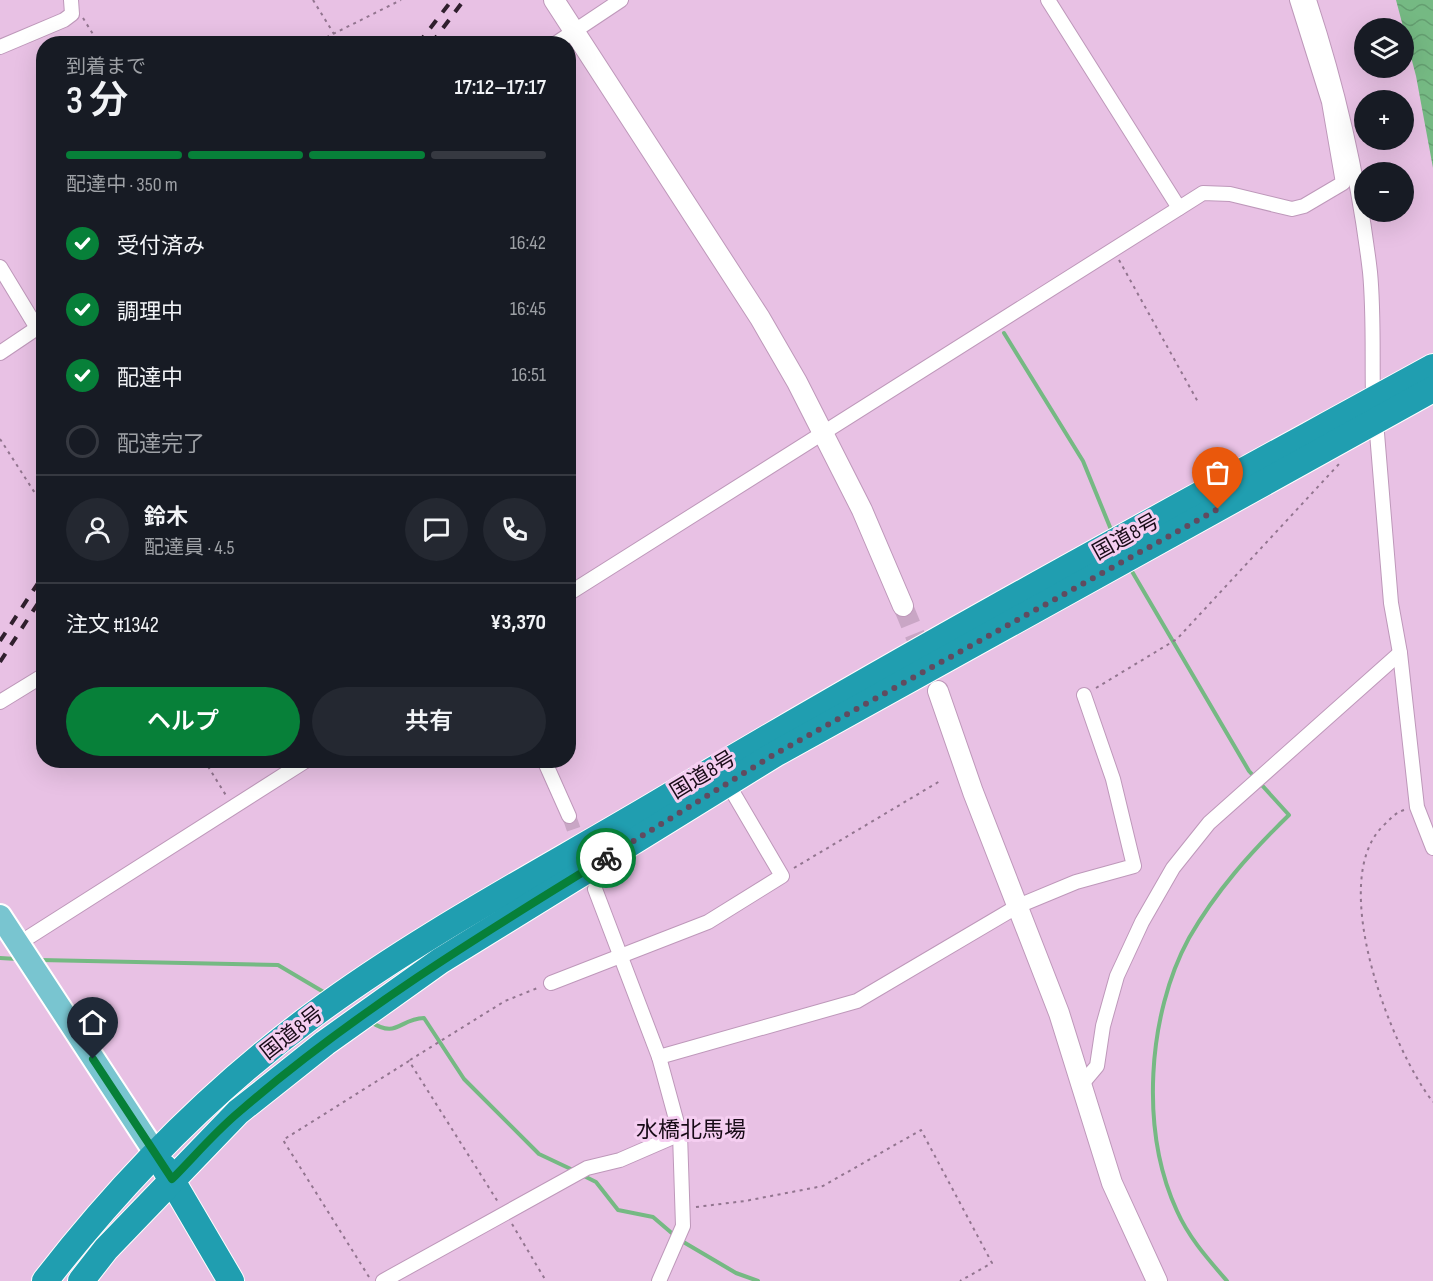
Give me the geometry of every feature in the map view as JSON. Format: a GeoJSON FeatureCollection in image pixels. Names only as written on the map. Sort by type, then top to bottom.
{"type":"FeatureCollection","features":[{"type":"Feature","properties":{"kind":"highway","name":"国道8号"},"geometry":{"type":"LineString","coordinates":[[81,1281],[106,1249],[238,1112],[325,1043],[440,961],[785,749],[1336,444],[1433,367]]}},
{"type":"Feature","properties":{"kind":"highway","name":"国道8号"},"geometry":{"type":"LineString","coordinates":[[45,1281],[85,1230],[219,1091],[310,1017],[426,939],[764,739],[1380,407],[1433,389]]}},
{"type":"Feature","properties":{"kind":"highway"},"geometry":{"type":"LineString","coordinates":[[156,1154],[231,1281]]}},
{"type":"Feature","properties":{"kind":"main road"},"geometry":{"type":"LineString","coordinates":[[0,916],[9,950],[156,1154]]}},
{"type":"Feature","properties":{"kind":"street"},"geometry":{"type":"LineString","coordinates":[[554,0],[760,318],[824,432],[862,510],[903,606]]}},
{"type":"Feature","properties":{"kind":"street"},"geometry":{"type":"LineString","coordinates":[[567,36],[621,0]]}},
{"type":"Feature","properties":{"kind":"street"},"geometry":{"type":"LineString","coordinates":[[1048,0],[1179,208]]}},
{"type":"Feature","properties":{"kind":"street"},"geometry":{"type":"LineString","coordinates":[[576,589],[1203,193],[1213,192],[1292,210],[1304,206],[1343,183],[1329,102],[1297,0]]}},
{"type":"Feature","properties":{"kind":"street"},"geometry":{"type":"LineString","coordinates":[[1309,0],[1335,80],[1360,207],[1370,273],[1391,603],[1400,653],[1417,807],[1433,848]]}},
{"type":"Feature","properties":{"kind":"street"},"geometry":{"type":"LineString","coordinates":[[0,46],[64,20],[71,7]]}},
{"type":"Feature","properties":{"kind":"street"},"geometry":{"type":"LineString","coordinates":[[0,267],[36,319]]}},
{"type":"Feature","properties":{"kind":"street"},"geometry":{"type":"LineString","coordinates":[[0,353],[36,328]]}},
{"type":"Feature","properties":{"kind":"street"},"geometry":{"type":"LineString","coordinates":[[1081,1085],[1097,1066],[1103,1026],[1118,976],[1142,922],[1173,868],[1209,823],[1400,653]]}},
{"type":"Feature","properties":{"kind":"street"},"geometry":{"type":"LineString","coordinates":[[0,702],[36,680]]}},
{"type":"Feature","properties":{"kind":"street"},"geometry":{"type":"LineString","coordinates":[[938,692],[973,792],[1059,1013],[1112,1183],[1157,1281]]}},
{"type":"Feature","properties":{"kind":"street"},"geometry":{"type":"LineString","coordinates":[[659,1056],[857,1001],[1018,906],[1076,882],[1134,866],[1113,779],[1084,695]]}},
{"type":"Feature","properties":{"kind":"street"},"geometry":{"type":"LineString","coordinates":[[9,950],[294,768]]}},
{"type":"Feature","properties":{"kind":"street"},"geometry":{"type":"LineString","coordinates":[[547,768],[568,816]]}},
{"type":"Feature","properties":{"kind":"street"},"geometry":{"type":"LineString","coordinates":[[552,983],[708,922],[782,876],[728,784]]}},
{"type":"Feature","properties":{"kind":"street"},"geometry":{"type":"LineString","coordinates":[[595,889],[659,1056],[680,1134],[683,1227],[659,1281]]}},
{"type":"Feature","properties":{"kind":"street"},"geometry":{"type":"LineString","coordinates":[[383,1281],[587,1168],[620,1160],[680,1134]]}},
{"type":"Feature","properties":{"kind":"path"},"geometry":{"type":"LineString","coordinates":[[313,0],[334,34]]}},
{"type":"Feature","properties":{"kind":"path"},"geometry":{"type":"LineString","coordinates":[[330,36],[401,0]]}},
{"type":"Feature","properties":{"kind":"path"},"geometry":{"type":"LineString","coordinates":[[71,7],[84,19],[94,36]]}},
{"type":"Feature","properties":{"kind":"path"},"geometry":{"type":"LineString","coordinates":[[1114,250],[1198,402]]}},
{"type":"Feature","properties":{"kind":"path"},"geometry":{"type":"LineString","coordinates":[[0,439],[36,495]]}},
{"type":"Feature","properties":{"kind":"path"},"geometry":{"type":"LineString","coordinates":[[1084,695],[1177,639],[1340,463],[1336,444]]}},
{"type":"Feature","properties":{"kind":"path"},"geometry":{"type":"LineString","coordinates":[[209,768],[233,807]]}},
{"type":"Feature","properties":{"kind":"path"},"geometry":{"type":"LineString","coordinates":[[782,876],[940,781]]}},
{"type":"Feature","properties":{"kind":"path"},"geometry":{"type":"LineString","coordinates":[[1417,807],[1396,813],[1375,834],[1365,858],[1360,904],[1368,948],[1398,1044],[1416,1081],[1433,1102]]}},
{"type":"Feature","properties":{"kind":"path"},"geometry":{"type":"LineString","coordinates":[[372,1281],[283,1140],[505,1001],[552,983]]}},
{"type":"Feature","properties":{"kind":"path"},"geometry":{"type":"LineString","coordinates":[[409,1061],[546,1281]]}},
{"type":"Feature","properties":{"kind":"path"},"geometry":{"type":"LineString","coordinates":[[682,1208],[745,1202],[823,1186],[921,1130],[992,1263],[960,1281]]}},
{"type":"Feature","properties":{"kind":"water"},"geometry":{"type":"Polygon","coordinates":[[[1396,0],[1433,0],[1433,168],[1414,68],[1414,18],[1401,18],[1396,0]]]}},
{"type":"Feature","properties":{"kind":"waterway"},"geometry":{"type":"LineString","coordinates":[[1004,333],[1083,461],[1112,532]]}},
{"type":"Feature","properties":{"kind":"waterway"},"geometry":{"type":"LineString","coordinates":[[1130,568],[1249,771],[1289,815],[1235,873],[1199,921],[1175,969],[1164,1002],[1157,1037],[1153,1073],[1153,1110],[1157,1145],[1165,1179],[1187,1230],[1227,1281]]}},
{"type":"Feature","properties":{"kind":"waterway"},"geometry":{"type":"LineString","coordinates":[[0,958],[17,959]]}},
{"type":"Feature","properties":{"kind":"waterway"},"geometry":{"type":"LineString","coordinates":[[40,960],[278,965],[327,994]]}},
{"type":"Feature","properties":{"kind":"waterway"},"geometry":{"type":"LineString","coordinates":[[371,1022],[387,1029],[424,1018],[464,1079],[539,1154],[575,1171]]}},
{"type":"Feature","properties":{"kind":"waterway"},"geometry":{"type":"LineString","coordinates":[[582,1175],[596,1182],[618,1210],[653,1217],[674,1235]]}},
{"type":"Feature","properties":{"kind":"waterway"},"geometry":{"type":"LineString","coordinates":[[680,1240],[736,1273],[758,1281]]}},
{"type":"Feature","properties":{"kind":"tunnel"},"geometry":{"type":"LineString","coordinates":[[903,606],[938,691]]}},
{"type":"Feature","properties":{"kind":"tunnel"},"geometry":{"type":"LineString","coordinates":[[569,816],[582,853]]}},
{"type":"Feature","properties":{"kind":"railway"},"geometry":{"type":"LineString","coordinates":[[424,36],[452,0]]}},
{"type":"Feature","properties":{"kind":"railway"},"geometry":{"type":"LineString","coordinates":[[437,36],[464,0]]}},
{"type":"Feature","properties":{"kind":"railway"},"geometry":{"type":"LineString","coordinates":[[0,641],[36,586]]}},
{"type":"Feature","properties":{"kind":"railway"},"geometry":{"type":"LineString","coordinates":[[0,662],[36,606]]}},
{"type":"Feature","properties":{"kind":"way so far"},"geometry":{"type":"LineString","coordinates":[[606,858],[775,754],[1218,509]]}},
{"type":"Feature","properties":{"kind":"district","name":"水橋北馬場"},"geometry":{"type":"Point","coordinates":[691,1130]}},
{"type":"Feature","properties":{"kind":"route"},"geometry":{"type":"LineString","coordinates":[[93,1059],[172,1179],[238,1112],[325,1043],[440,961],[606,858]]}}]}
